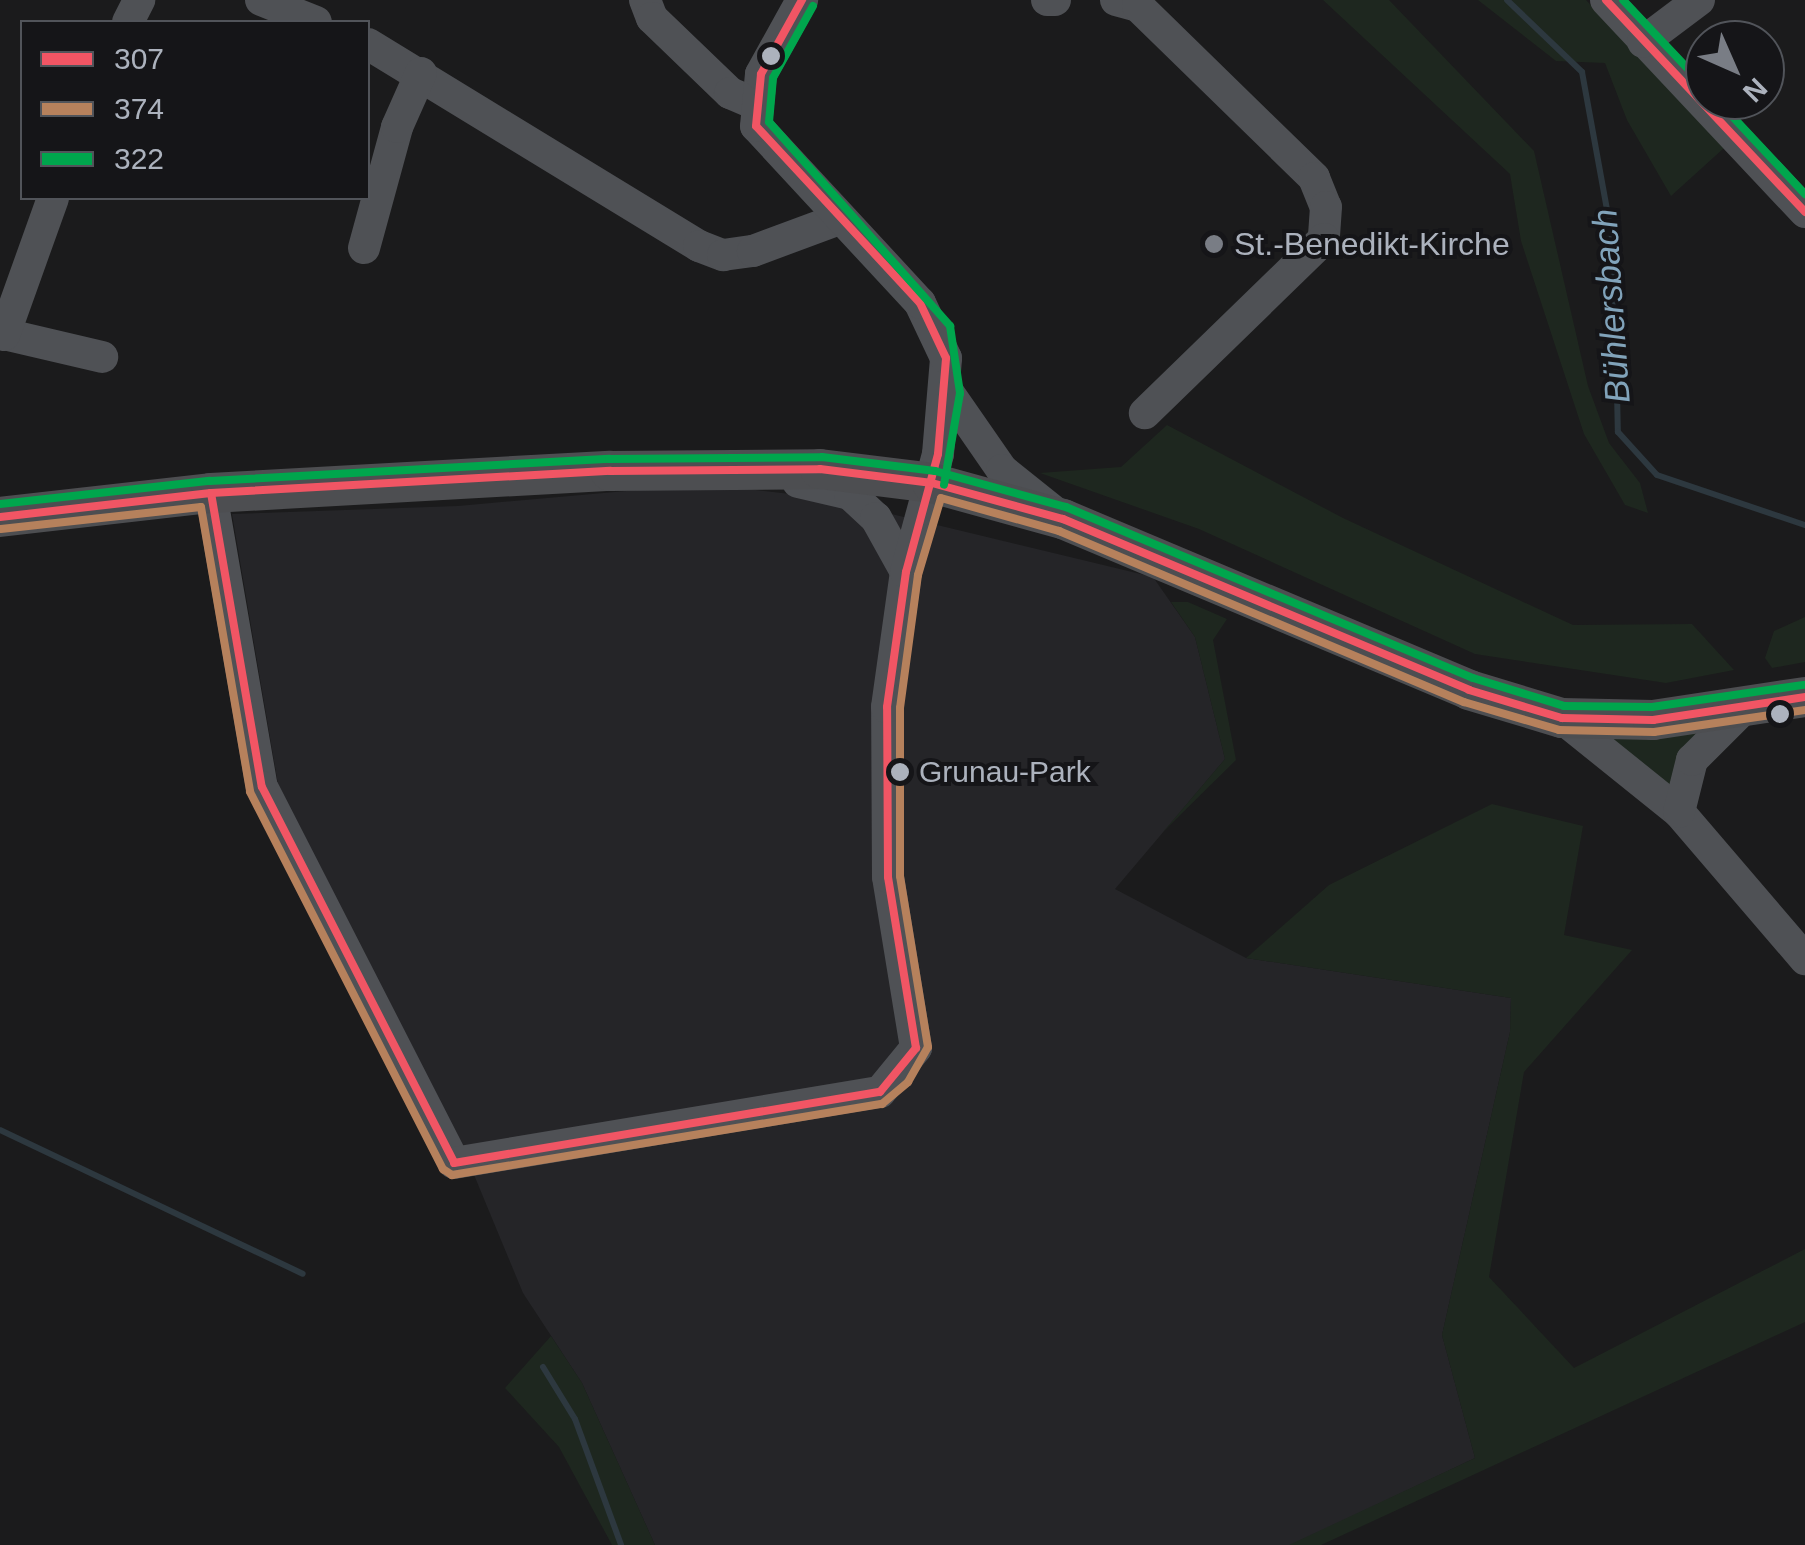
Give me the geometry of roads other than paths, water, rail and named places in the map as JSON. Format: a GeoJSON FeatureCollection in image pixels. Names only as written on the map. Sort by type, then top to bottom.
{"type":"FeatureCollection","features":[{"type":"Feature","properties":{"kind":"main road"},"geometry":{"type":"LineString","coordinates":[[0,517],[210,493],[740,468],[932,483],[1063,519],[1470,690],[1562,718],[1653,720],[1805,698]]}},
{"type":"Feature","properties":{"kind":"street"},"geometry":{"type":"LineString","coordinates":[[261,0],[311,20]]}},
{"type":"Feature","properties":{"kind":"street"},"geometry":{"type":"LineString","coordinates":[[620,0],[649,9],[730,93],[754,103]]}},
{"type":"Feature","properties":{"kind":"street"},"geometry":{"type":"LineString","coordinates":[[210,493],[262,787],[454,1163],[880,1092],[898,1075],[916,1048],[888,877],[887,708],[906,572],[932,483],[948,392],[939,330],[756,126],[754,103],[761,74],[802,0]]}},
{"type":"Feature","properties":{"kind":"street"},"geometry":{"type":"LineString","coordinates":[[1047,0],[1056,0]]}},
{"type":"Feature","properties":{"kind":"street"},"geometry":{"type":"LineString","coordinates":[[1116,0],[1138,6],[1314,178],[1326,207],[1324,239],[1145,414]]}},
{"type":"Feature","properties":{"kind":"street"},"geometry":{"type":"LineString","coordinates":[[1606,0],[1805,212]]}},
{"type":"Feature","properties":{"kind":"street"},"geometry":{"type":"LineString","coordinates":[[1642,42],[1699,0]]}},
{"type":"Feature","properties":{"kind":"street"},"geometry":{"type":"LineString","coordinates":[[370,45],[723,255],[820,232],[840,219]]}},
{"type":"Feature","properties":{"kind":"street"},"geometry":{"type":"LineString","coordinates":[[364,248],[397,127],[421,73]]}},
{"type":"Feature","properties":{"kind":"street"},"geometry":{"type":"LineString","coordinates":[[52,200],[2,334],[102,356]]}},
{"type":"Feature","properties":{"kind":"street"},"geometry":{"type":"LineString","coordinates":[[948,392],[1002,470],[1063,519]]}},
{"type":"Feature","properties":{"kind":"street"},"geometry":{"type":"LineString","coordinates":[[740,468],[850,494],[876,518],[906,572]]}},
{"type":"Feature","properties":{"kind":"street"},"geometry":{"type":"LineString","coordinates":[[1679,812],[1692,760],[1743,709]]}},
{"type":"Feature","properties":{"kind":"street"},"geometry":{"type":"LineString","coordinates":[[1562,718],[1679,812],[1805,959]]}},
{"type":"Feature","properties":{"kind":"waterway","name":"Bühlersbach"},"geometry":{"type":"LineString","coordinates":[[1507,0],[1582,72],[1614,248],[1618,432],[1657,475],[1805,525]]}},
{"type":"Feature","properties":{"kind":"waterway"},"geometry":{"type":"LineString","coordinates":[[0,1130],[303,1274]]}},
{"type":"Feature","properties":{"kind":"waterway"},"geometry":{"type":"LineString","coordinates":[[543,1367],[575,1419],[621,1545]]}},
{"type":"Feature","properties":{"kind":"place","name":"St.-Benedikt-Kirche"},"geometry":{"type":"Point","coordinates":[1214,244]}},
{"type":"Feature","properties":{"kind":"place","name":"Grunau-Park"},"geometry":{"type":"Point","coordinates":[900,772]}}]}
